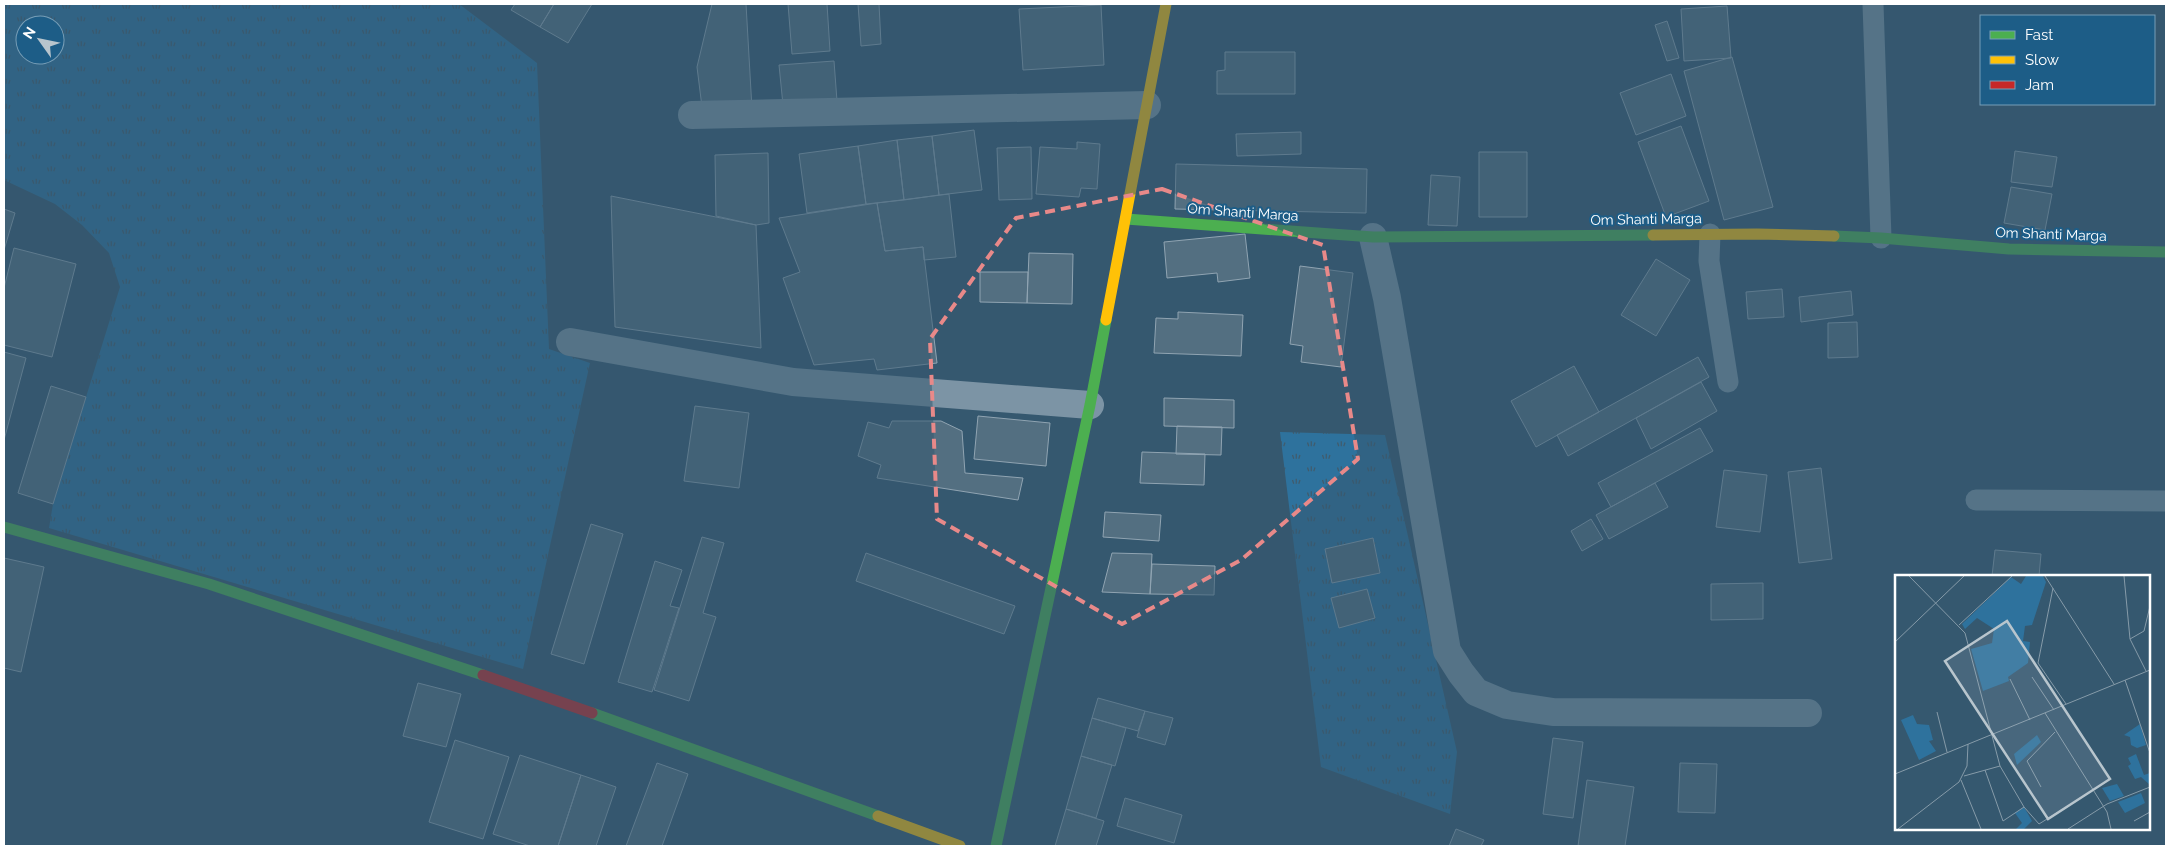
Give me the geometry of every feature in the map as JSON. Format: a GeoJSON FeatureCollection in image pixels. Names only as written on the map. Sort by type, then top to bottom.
{"type":"FeatureCollection","features":[{"type":"Feature","properties":{"kind":"street"},"geometry":{"type":"LineString","coordinates":[[996,846],[1090,405],[1166,4]]}},
{"type":"Feature","properties":{"kind":"street"},"geometry":{"type":"LineString","coordinates":[[692,115],[1147,105]]}},
{"type":"Feature","properties":{"kind":"street","name":"Om Shanti Marga"},"geometry":{"type":"LineString","coordinates":[[1126,219],[1373,237],[1710,234],[1881,238],[2009,249],[2166,252]]}},
{"type":"Feature","properties":{"kind":"street"},"geometry":{"type":"LineString","coordinates":[[1373,237],[1391,317],[1447,651],[1476,692],[1507,705],[1553,712],[1808,713]]}},
{"type":"Feature","properties":{"kind":"street"},"geometry":{"type":"LineString","coordinates":[[570,342],[793,382],[1090,405]]}},
{"type":"Feature","properties":{"kind":"street"},"geometry":{"type":"LineString","coordinates":[[4,527],[209,584],[546,696],[960,846]]}},
{"type":"Feature","properties":{"kind":"lane"},"geometry":{"type":"LineString","coordinates":[[1873,4],[1881,238]]}},
{"type":"Feature","properties":{"kind":"lane"},"geometry":{"type":"LineString","coordinates":[[1710,234],[1709,260],[1728,382]]}},
{"type":"Feature","properties":{"kind":"lane"},"geometry":{"type":"LineString","coordinates":[[1976,500],[2166,501]]}},
{"type":"Feature","properties":{"kind":"highlighted area"},"geometry":{"type":"Polygon","coordinates":[[[1162,189],[1323,245],[1358,459],[1241,560],[1122,624],[937,519],[930,339],[1016,218],[1162,189]]]}},
{"type":"Feature","properties":{"kind":"green space"},"geometry":{"type":"Polygon","coordinates":[[[4,4],[459,4],[537,63],[549,349],[590,363],[523,669],[49,528],[53,504],[120,287],[109,253],[82,225],[55,204],[4,180],[4,4]]]}},
{"type":"Feature","properties":{"kind":"green space"},"geometry":{"type":"Polygon","coordinates":[[[1280,432],[1385,435],[1457,752],[1450,814],[1321,767],[1280,432]]]}},
{"type":"Feature","properties":{"kind":"building"},"geometry":{"type":"Polygon","coordinates":[[[515,4],[554,4],[540,27],[511,10],[515,4]]]}},
{"type":"Feature","properties":{"kind":"building"},"geometry":{"type":"Polygon","coordinates":[[[554,4],[592,4],[568,43],[540,27],[554,4]]]}},
{"type":"Feature","properties":{"kind":"building"},"geometry":{"type":"Polygon","coordinates":[[[712,4],[746,4],[752,109],[702,107],[697,67],[712,4]]]}},
{"type":"Feature","properties":{"kind":"building"},"geometry":{"type":"Polygon","coordinates":[[[788,4],[827,4],[830,51],[792,54],[788,4]]]}},
{"type":"Feature","properties":{"kind":"building"},"geometry":{"type":"Polygon","coordinates":[[[858,4],[879,4],[881,44],[861,46],[858,4]]]}},
{"type":"Feature","properties":{"kind":"building"},"geometry":{"type":"Polygon","coordinates":[[[1101,5],[1104,65],[1023,70],[1019,9],[1101,5]]]}},
{"type":"Feature","properties":{"kind":"building"},"geometry":{"type":"Polygon","coordinates":[[[1727,6],[1731,58],[1684,61],[1681,9],[1727,6]]]}},
{"type":"Feature","properties":{"kind":"building"},"geometry":{"type":"Polygon","coordinates":[[[1667,21],[1679,58],[1667,61],[1655,25],[1667,21]]]}},
{"type":"Feature","properties":{"kind":"building"},"geometry":{"type":"Polygon","coordinates":[[[1225,52],[1295,52],[1295,94],[1217,94],[1217,71],[1225,70],[1225,52]]]}},
{"type":"Feature","properties":{"kind":"building"},"geometry":{"type":"Polygon","coordinates":[[[1732,57],[1773,207],[1724,220],[1684,71],[1732,57]]]}},
{"type":"Feature","properties":{"kind":"building"},"geometry":{"type":"Polygon","coordinates":[[[834,61],[837,101],[783,105],[779,65],[834,61]]]}},
{"type":"Feature","properties":{"kind":"building"},"geometry":{"type":"Polygon","coordinates":[[[1671,74],[1686,116],[1636,135],[1620,93],[1671,74]]]}},
{"type":"Feature","properties":{"kind":"building"},"geometry":{"type":"Polygon","coordinates":[[[1681,126],[1709,201],[1666,217],[1638,142],[1681,126]]]}},
{"type":"Feature","properties":{"kind":"building"},"geometry":{"type":"Polygon","coordinates":[[[974,130],[982,190],[939,195],[932,136],[974,130]]]}},
{"type":"Feature","properties":{"kind":"building"},"geometry":{"type":"Polygon","coordinates":[[[1301,132],[1301,154],[1237,156],[1236,134],[1301,132]]]}},
{"type":"Feature","properties":{"kind":"building"},"geometry":{"type":"Polygon","coordinates":[[[932,136],[939,195],[904,200],[897,140],[932,136]]]}},
{"type":"Feature","properties":{"kind":"building"},"geometry":{"type":"Polygon","coordinates":[[[897,140],[904,200],[866,204],[858,146],[897,140]]]}},
{"type":"Feature","properties":{"kind":"building"},"geometry":{"type":"Polygon","coordinates":[[[1077,142],[1100,144],[1097,189],[1081,188],[1079,197],[1036,194],[1040,147],[1077,149],[1077,142]]]}},
{"type":"Feature","properties":{"kind":"building"},"geometry":{"type":"Polygon","coordinates":[[[858,146],[866,204],[807,213],[799,154],[858,146]]]}},
{"type":"Feature","properties":{"kind":"building"},"geometry":{"type":"Polygon","coordinates":[[[1031,147],[1032,199],[999,200],[997,148],[1031,147]]]}},
{"type":"Feature","properties":{"kind":"building"},"geometry":{"type":"Polygon","coordinates":[[[2015,151],[2057,157],[2052,187],[2011,182],[2015,151]]]}},
{"type":"Feature","properties":{"kind":"building"},"geometry":{"type":"Polygon","coordinates":[[[1479,152],[1527,152],[1527,217],[1479,217],[1479,152]]]}},
{"type":"Feature","properties":{"kind":"building"},"geometry":{"type":"Polygon","coordinates":[[[768,153],[769,223],[756,225],[716,216],[715,155],[768,153]]]}},
{"type":"Feature","properties":{"kind":"building"},"geometry":{"type":"Polygon","coordinates":[[[1176,164],[1367,169],[1366,213],[1175,209],[1176,164]]]}},
{"type":"Feature","properties":{"kind":"building"},"geometry":{"type":"Polygon","coordinates":[[[1431,175],[1460,177],[1457,226],[1428,225],[1431,175]]]}},
{"type":"Feature","properties":{"kind":"building"},"geometry":{"type":"Polygon","coordinates":[[[2011,187],[2052,194],[2045,230],[2004,223],[2011,187]]]}},
{"type":"Feature","properties":{"kind":"building"},"geometry":{"type":"Polygon","coordinates":[[[949,194],[956,257],[924,260],[923,247],[885,251],[877,203],[949,194]]]}},
{"type":"Feature","properties":{"kind":"building"},"geometry":{"type":"Polygon","coordinates":[[[611,196],[756,225],[761,348],[615,327],[611,196]]]}},
{"type":"Feature","properties":{"kind":"building"},"geometry":{"type":"Polygon","coordinates":[[[877,203],[885,251],[923,247],[937,363],[877,370],[874,359],[814,365],[783,278],[800,272],[779,218],[877,203]]]}},
{"type":"Feature","properties":{"kind":"building"},"geometry":{"type":"Polygon","coordinates":[[[4,209],[15,213],[4,250],[4,209]]]}},
{"type":"Feature","properties":{"kind":"building"},"geometry":{"type":"Polygon","coordinates":[[[1245,234],[1250,278],[1218,282],[1217,273],[1167,278],[1164,242],[1245,234]]]}},
{"type":"Feature","properties":{"kind":"building"},"geometry":{"type":"Polygon","coordinates":[[[14,248],[76,264],[52,357],[4,345],[4,288],[14,248]]]}},
{"type":"Feature","properties":{"kind":"building"},"geometry":{"type":"Polygon","coordinates":[[[1029,253],[1073,254],[1072,304],[1027,303],[1029,253]]]}},
{"type":"Feature","properties":{"kind":"building"},"geometry":{"type":"Polygon","coordinates":[[[1656,259],[1690,280],[1656,336],[1621,315],[1656,259]]]}},
{"type":"Feature","properties":{"kind":"building"},"geometry":{"type":"Polygon","coordinates":[[[1300,266],[1353,273],[1341,367],[1301,362],[1303,346],[1290,344],[1300,266]]]}},
{"type":"Feature","properties":{"kind":"building"},"geometry":{"type":"Polygon","coordinates":[[[980,272],[1028,272],[1027,303],[980,302],[980,272]]]}},
{"type":"Feature","properties":{"kind":"building"},"geometry":{"type":"Polygon","coordinates":[[[1782,289],[1784,317],[1748,319],[1746,292],[1782,289]]]}},
{"type":"Feature","properties":{"kind":"building"},"geometry":{"type":"Polygon","coordinates":[[[1851,291],[1853,315],[1801,322],[1799,297],[1851,291]]]}},
{"type":"Feature","properties":{"kind":"building"},"geometry":{"type":"Polygon","coordinates":[[[1178,312],[1243,315],[1241,356],[1154,353],[1156,318],[1178,319],[1178,312]]]}},
{"type":"Feature","properties":{"kind":"building"},"geometry":{"type":"Polygon","coordinates":[[[1857,322],[1858,357],[1828,358],[1828,323],[1857,322]]]}},
{"type":"Feature","properties":{"kind":"building"},"geometry":{"type":"Polygon","coordinates":[[[4,352],[26,358],[4,440],[4,352]]]}},
{"type":"Feature","properties":{"kind":"building"},"geometry":{"type":"Polygon","coordinates":[[[1698,357],[1709,377],[1568,456],[1557,435],[1698,357]]]}},
{"type":"Feature","properties":{"kind":"building"},"geometry":{"type":"Polygon","coordinates":[[[1574,366],[1599,412],[1536,447],[1511,401],[1574,366]]]}},
{"type":"Feature","properties":{"kind":"building"},"geometry":{"type":"Polygon","coordinates":[[[1701,382],[1717,411],[1651,449],[1636,418],[1701,382]]]}},
{"type":"Feature","properties":{"kind":"building"},"geometry":{"type":"Polygon","coordinates":[[[51,386],[86,397],[53,504],[18,493],[51,386]]]}},
{"type":"Feature","properties":{"kind":"building"},"geometry":{"type":"Polygon","coordinates":[[[1164,398],[1234,400],[1234,428],[1164,426],[1164,398]]]}},
{"type":"Feature","properties":{"kind":"building"},"geometry":{"type":"Polygon","coordinates":[[[695,406],[749,413],[739,488],[684,481],[695,406]]]}},
{"type":"Feature","properties":{"kind":"building"},"geometry":{"type":"Polygon","coordinates":[[[978,416],[1050,423],[1046,466],[974,459],[978,416]]]}},
{"type":"Feature","properties":{"kind":"building"},"geometry":{"type":"Polygon","coordinates":[[[892,421],[941,421],[962,431],[965,473],[1023,478],[1018,500],[877,478],[881,465],[858,456],[868,422],[889,428],[892,421]]]}},
{"type":"Feature","properties":{"kind":"building"},"geometry":{"type":"Polygon","coordinates":[[[1177,426],[1222,427],[1221,455],[1176,454],[1177,426]]]}},
{"type":"Feature","properties":{"kind":"building"},"geometry":{"type":"Polygon","coordinates":[[[1700,428],[1713,451],[1611,507],[1598,483],[1700,428]]]}},
{"type":"Feature","properties":{"kind":"building"},"geometry":{"type":"Polygon","coordinates":[[[1142,452],[1205,454],[1204,485],[1140,483],[1142,452]]]}},
{"type":"Feature","properties":{"kind":"building"},"geometry":{"type":"Polygon","coordinates":[[[1821,468],[1832,559],[1799,563],[1788,472],[1821,468]]]}},
{"type":"Feature","properties":{"kind":"building"},"geometry":{"type":"Polygon","coordinates":[[[1724,470],[1767,475],[1760,532],[1716,527],[1724,470]]]}},
{"type":"Feature","properties":{"kind":"building"},"geometry":{"type":"Polygon","coordinates":[[[1655,483],[1668,507],[1609,539],[1596,515],[1655,483]]]}},
{"type":"Feature","properties":{"kind":"building"},"geometry":{"type":"Polygon","coordinates":[[[1105,512],[1161,515],[1159,541],[1103,537],[1105,512]]]}},
{"type":"Feature","properties":{"kind":"building"},"geometry":{"type":"Polygon","coordinates":[[[1591,519],[1603,539],[1582,551],[1571,531],[1591,519]]]}},
{"type":"Feature","properties":{"kind":"building"},"geometry":{"type":"Polygon","coordinates":[[[591,524],[623,534],[584,664],[551,654],[591,524]]]}},
{"type":"Feature","properties":{"kind":"building"},"geometry":{"type":"Polygon","coordinates":[[[702,537],[724,543],[703,613],[716,617],[689,701],[654,690],[702,537]]]}},
{"type":"Feature","properties":{"kind":"building"},"geometry":{"type":"Polygon","coordinates":[[[1373,538],[1380,573],[1332,583],[1325,549],[1373,538]]]}},
{"type":"Feature","properties":{"kind":"building"},"geometry":{"type":"Polygon","coordinates":[[[1995,550],[2041,554],[2039,575],[1992,575],[1995,550]]]}},
{"type":"Feature","properties":{"kind":"building"},"geometry":{"type":"Polygon","coordinates":[[[866,553],[1015,606],[1004,634],[856,581],[866,553]]]}},
{"type":"Feature","properties":{"kind":"building"},"geometry":{"type":"Polygon","coordinates":[[[1112,553],[1152,554],[1150,594],[1102,592],[1112,553]]]}},
{"type":"Feature","properties":{"kind":"building"},"geometry":{"type":"Polygon","coordinates":[[[4,558],[44,567],[21,672],[4,668],[4,558]]]}},
{"type":"Feature","properties":{"kind":"building"},"geometry":{"type":"Polygon","coordinates":[[[655,561],[682,570],[670,606],[679,608],[652,692],[618,682],[655,561]]]}},
{"type":"Feature","properties":{"kind":"building"},"geometry":{"type":"Polygon","coordinates":[[[1152,564],[1215,566],[1214,595],[1150,594],[1152,564]]]}},
{"type":"Feature","properties":{"kind":"building"},"geometry":{"type":"Polygon","coordinates":[[[1763,583],[1763,619],[1711,620],[1711,584],[1763,583]]]}},
{"type":"Feature","properties":{"kind":"building"},"geometry":{"type":"Polygon","coordinates":[[[1367,589],[1375,618],[1339,628],[1331,598],[1367,589]]]}},
{"type":"Feature","properties":{"kind":"building"},"geometry":{"type":"Polygon","coordinates":[[[418,683],[461,694],[446,747],[403,736],[418,683]]]}},
{"type":"Feature","properties":{"kind":"building"},"geometry":{"type":"Polygon","coordinates":[[[1098,698],[1145,711],[1138,731],[1092,718],[1098,698]]]}},
{"type":"Feature","properties":{"kind":"building"},"geometry":{"type":"Polygon","coordinates":[[[1145,711],[1173,718],[1165,745],[1137,737],[1145,711]]]}},
{"type":"Feature","properties":{"kind":"building"},"geometry":{"type":"Polygon","coordinates":[[[1092,718],[1126,728],[1115,766],[1081,756],[1092,718]]]}},
{"type":"Feature","properties":{"kind":"building"},"geometry":{"type":"Polygon","coordinates":[[[1553,738],[1583,742],[1573,818],[1543,814],[1553,738]]]}},
{"type":"Feature","properties":{"kind":"building"},"geometry":{"type":"Polygon","coordinates":[[[455,740],[509,757],[483,839],[429,822],[455,740]]]}},
{"type":"Feature","properties":{"kind":"building"},"geometry":{"type":"Polygon","coordinates":[[[520,755],[581,775],[558,846],[530,846],[493,834],[520,755]]]}},
{"type":"Feature","properties":{"kind":"building"},"geometry":{"type":"Polygon","coordinates":[[[1081,756],[1112,765],[1096,818],[1066,809],[1081,756]]]}},
{"type":"Feature","properties":{"kind":"building"},"geometry":{"type":"Polygon","coordinates":[[[657,763],[688,774],[662,846],[626,846],[657,763]]]}},
{"type":"Feature","properties":{"kind":"building"},"geometry":{"type":"Polygon","coordinates":[[[1680,763],[1717,764],[1715,813],[1678,812],[1680,763]]]}},
{"type":"Feature","properties":{"kind":"building"},"geometry":{"type":"Polygon","coordinates":[[[581,775],[616,787],[596,846],[558,846],[581,775]]]}},
{"type":"Feature","properties":{"kind":"building"},"geometry":{"type":"Polygon","coordinates":[[[1587,780],[1634,787],[1625,846],[1578,846],[1587,780]]]}},
{"type":"Feature","properties":{"kind":"building"},"geometry":{"type":"Polygon","coordinates":[[[1125,798],[1182,815],[1174,843],[1117,826],[1125,798]]]}},
{"type":"Feature","properties":{"kind":"building"},"geometry":{"type":"Polygon","coordinates":[[[1066,809],[1104,821],[1096,846],[1055,846],[1066,809]]]}},
{"type":"Feature","properties":{"kind":"building"},"geometry":{"type":"Polygon","coordinates":[[[1456,829],[1484,840],[1481,846],[1449,846],[1456,829]]]}},
{"type":"Feature","properties":{"kind":"traffic: fast"},"geometry":{"type":"LineString","coordinates":[[1126,219],[1373,237],[1653,235]]}},
{"type":"Feature","properties":{"kind":"traffic: fast"},"geometry":{"type":"LineString","coordinates":[[1834,236],[2009,249],[2166,252]]}},
{"type":"Feature","properties":{"kind":"traffic: fast"},"geometry":{"type":"LineString","coordinates":[[996,846],[1090,405],[1106,320]]}},
{"type":"Feature","properties":{"kind":"traffic: fast"},"geometry":{"type":"LineString","coordinates":[[4,527],[209,584],[483,675]]}},
{"type":"Feature","properties":{"kind":"traffic: fast"},"geometry":{"type":"LineString","coordinates":[[592,713],[878,816]]}},
{"type":"Feature","properties":{"kind":"traffic: slow"},"geometry":{"type":"LineString","coordinates":[[1106,320],[1166,4]]}},
{"type":"Feature","properties":{"kind":"traffic: slow"},"geometry":{"type":"LineString","coordinates":[[1653,235],[1757,234],[1834,236]]}},
{"type":"Feature","properties":{"kind":"traffic: slow"},"geometry":{"type":"LineString","coordinates":[[878,816],[960,846]]}},
{"type":"Feature","properties":{"kind":"traffic: jam"},"geometry":{"type":"LineString","coordinates":[[483,675],[592,713]]}}]}
